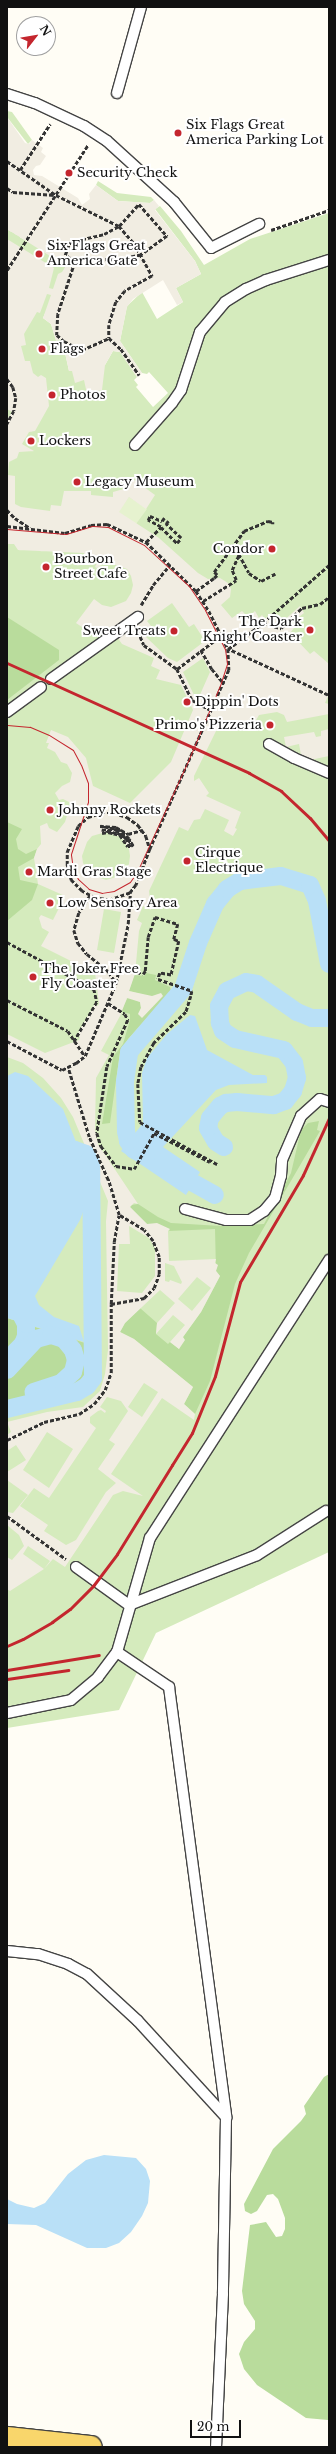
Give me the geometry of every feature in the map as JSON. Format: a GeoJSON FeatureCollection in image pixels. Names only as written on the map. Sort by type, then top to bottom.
{"type":"FeatureCollection","features":[{"type":"Feature","properties":{"kind":"main road"},"geometry":{"type":"LineString","coordinates":[[7,2438],[91,2447]]}},
{"type":"Feature","properties":{"kind":"lane"},"geometry":{"type":"LineString","coordinates":[[117,93],[141,7]]}},
{"type":"Feature","properties":{"kind":"lane"},"geometry":{"type":"LineString","coordinates":[[7,94],[57,114],[95,133],[128,158],[174,202],[211,248],[260,224]]}},
{"type":"Feature","properties":{"kind":"lane"},"geometry":{"type":"LineString","coordinates":[[135,445],[172,403],[181,390],[192,350],[200,332],[225,302],[246,289],[266,280],[329,260]]}},
{"type":"Feature","properties":{"kind":"lane"},"geometry":{"type":"LineString","coordinates":[[51,679],[138,617]]}},
{"type":"Feature","properties":{"kind":"lane"},"geometry":{"type":"LineString","coordinates":[[7,712],[41,687]]}},
{"type":"Feature","properties":{"kind":"lane"},"geometry":{"type":"LineString","coordinates":[[269,744],[294,758],[329,773]]}},
{"type":"Feature","properties":{"kind":"lane"},"geometry":{"type":"LineString","coordinates":[[185,1209],[226,1220],[250,1220],[264,1211],[275,1198],[281,1176],[282,1160],[301,1116],[320,1098],[329,1102]]}},
{"type":"Feature","properties":{"kind":"lane"},"geometry":{"type":"LineString","coordinates":[[7,1713],[71,1700],[98,1678],[117,1652],[129,1605],[150,1538],[329,1260]]}},
{"type":"Feature","properties":{"kind":"lane"},"geometry":{"type":"LineString","coordinates":[[129,1605],[257,1555],[326,1511]]}},
{"type":"Feature","properties":{"kind":"lane"},"geometry":{"type":"LineString","coordinates":[[76,1567],[129,1605]]}},
{"type":"Feature","properties":{"kind":"lane"},"geometry":{"type":"LineString","coordinates":[[117,1652],[169,1687],[226,2117],[223,2294],[216,2447]]}},
{"type":"Feature","properties":{"kind":"lane"},"geometry":{"type":"LineString","coordinates":[[7,1951],[38,1954],[68,1964],[87,1974],[138,2021],[226,2117]]}},
{"type":"Feature","properties":{"kind":"path"},"geometry":{"type":"LineString","coordinates":[[20,170],[57,114]]}},
{"type":"Feature","properties":{"kind":"path"},"geometry":{"type":"LineString","coordinates":[[7,270],[95,133]]}},
{"type":"Feature","properties":{"kind":"path"},"geometry":{"type":"LineString","coordinates":[[7,161],[56,195],[119,226],[134,243],[152,276],[125,291],[116,302],[109,326],[109,338],[121,349],[139,375]]}},
{"type":"Feature","properties":{"kind":"path"},"geometry":{"type":"LineString","coordinates":[[7,188],[13,192],[56,195]]}},
{"type":"Feature","properties":{"kind":"path"},"geometry":{"type":"LineString","coordinates":[[75,262],[65,255],[70,242],[104,234],[119,226],[140,204],[167,236],[141,255],[115,260],[81,259],[75,262],[58,314],[57,335],[64,341],[82,350],[109,338]]}},
{"type":"Feature","properties":{"kind":"path"},"geometry":{"type":"LineString","coordinates":[[7,379],[13,387],[16,398],[14,411],[7,424]]}},
{"type":"Feature","properties":{"kind":"path"},"geometry":{"type":"LineString","coordinates":[[7,510],[15,518],[32,529]]}},
{"type":"Feature","properties":{"kind":"path"},"geometry":{"type":"LineString","coordinates":[[164,518],[162,521],[150,516],[148,520],[161,527],[178,543],[181,538],[166,524],[168,521]]}},
{"type":"Feature","properties":{"kind":"path"},"geometry":{"type":"LineString","coordinates":[[196,591],[214,578],[217,574],[214,572],[244,531],[268,521],[273,522],[273,524]]}},
{"type":"Feature","properties":{"kind":"path"},"geometry":{"type":"LineString","coordinates":[[7,526],[65,532],[91,525],[107,524],[146,542],[196,591],[222,635],[228,649],[229,670],[150,849],[136,885],[130,893],[110,900],[90,896],[82,891],[71,880],[67,865],[67,852],[81,822],[100,813],[114,813],[127,817],[142,830],[150,849]]}},
{"type":"Feature","properties":{"kind":"path"},"geometry":{"type":"LineString","coordinates":[[146,542],[161,527]]}},
{"type":"Feature","properties":{"kind":"path"},"geometry":{"type":"LineString","coordinates":[[203,601],[236,580],[232,570],[239,554],[249,573],[261,581],[275,574]]}},
{"type":"Feature","properties":{"kind":"path"},"geometry":{"type":"LineString","coordinates":[[228,649],[263,623],[329,565]]}},
{"type":"Feature","properties":{"kind":"path"},"geometry":{"type":"LineString","coordinates":[[170,566],[153,586],[139,608],[137,628],[144,645],[177,669],[192,700],[211,710]]}},
{"type":"Feature","properties":{"kind":"path"},"geometry":{"type":"LineString","coordinates":[[263,623],[281,628],[302,608],[320,604],[329,597]]}},
{"type":"Feature","properties":{"kind":"path"},"geometry":{"type":"LineString","coordinates":[[177,669],[222,635]]}},
{"type":"Feature","properties":{"kind":"path"},"geometry":{"type":"LineString","coordinates":[[228,649],[328,695]]}},
{"type":"Feature","properties":{"kind":"path"},"geometry":{"type":"LineString","coordinates":[[201,650],[212,669],[224,684]]}},
{"type":"Feature","properties":{"kind":"path"},"geometry":{"type":"LineString","coordinates":[[102,833],[108,832],[120,835],[128,847],[130,847],[122,835],[113,831],[102,830],[116,830],[128,839],[133,846],[129,839],[120,830],[100,826],[116,827],[128,834],[142,830]]}},
{"type":"Feature","properties":{"kind":"path"},"geometry":{"type":"LineString","coordinates":[[7,1041],[55,1068],[62,1070],[68,1068],[85,1056],[116,983],[130,913],[130,893]]}},
{"type":"Feature","properties":{"kind":"path"},"geometry":{"type":"LineString","coordinates":[[90,896],[79,913],[74,930],[78,943],[86,954],[109,972],[116,983]]}},
{"type":"Feature","properties":{"kind":"path"},"geometry":{"type":"LineString","coordinates":[[108,1003],[121,1011],[128,1020],[107,1067],[97,1133],[100,1146],[116,1166],[134,1169],[154,1133],[216,1164],[140,1122],[138,1084],[140,1067],[154,1043],[186,1012],[192,991],[158,979],[160,973],[171,975],[179,941],[174,939],[178,924],[155,917],[148,937],[145,971],[143,974],[120,966]]}},
{"type":"Feature","properties":{"kind":"path"},"geometry":{"type":"LineString","coordinates":[[7,942],[94,989],[97,1002],[74,1042]]}},
{"type":"Feature","properties":{"kind":"path"},"geometry":{"type":"LineString","coordinates":[[7,1000],[68,1031],[74,1042],[85,1056]]}},
{"type":"Feature","properties":{"kind":"path"},"geometry":{"type":"LineString","coordinates":[[7,1440],[44,1422],[79,1414],[94,1404],[105,1390],[111,1373],[111,1304],[114,1242],[119,1215],[108,1180],[89,1137],[68,1068]]}},
{"type":"Feature","properties":{"kind":"path"},"geometry":{"type":"LineString","coordinates":[[111,1304],[144,1298],[154,1288],[159,1274],[159,1257],[153,1241],[144,1230],[119,1215]]}},
{"type":"Feature","properties":{"kind":"path"},"geometry":{"type":"LineString","coordinates":[[7,1516],[76,1567]]}},
{"type":"Feature","properties":{"kind":"green space"},"geometry":{"type":"Polygon","coordinates":[[[7,111],[12,112],[32,140],[28,144],[7,117],[7,111]]]}},
{"type":"Feature","properties":{"kind":"green space"},"geometry":{"type":"Polygon","coordinates":[[[98,181],[117,193],[151,197],[154,200],[150,203],[118,201],[96,185],[98,181]]]}},
{"type":"Feature","properties":{"kind":"green space"},"geometry":{"type":"Polygon","coordinates":[[[160,206],[181,231],[204,265],[250,239],[329,213],[329,1552],[156,1633],[119,1710],[7,1728],[7,229],[65,263],[66,266],[43,318],[51,324],[56,340],[62,339],[69,371],[105,365],[113,351],[120,352],[137,377],[134,380],[138,385],[136,387],[153,407],[168,393],[149,372],[147,374],[142,373],[120,341],[127,306],[142,292],[157,319],[183,302],[176,288],[201,274],[195,261],[155,209],[160,206]]]}},
{"type":"Feature","properties":{"kind":"green space"},"geometry":{"type":"Polygon","coordinates":[[[129,497],[147,509],[136,524],[118,512],[129,497]]]}},
{"type":"Feature","properties":{"kind":"green space"},"geometry":{"type":"Polygon","coordinates":[[[7,617],[59,650],[59,660],[7,700],[7,617]]]}},
{"type":"Feature","properties":{"kind":"green space"},"geometry":{"type":"Polygon","coordinates":[[[7,822],[22,829],[16,839],[18,849],[26,854],[37,849],[34,858],[18,867],[20,880],[38,884],[32,900],[7,921],[7,822]]]}},
{"type":"Feature","properties":{"kind":"green space"},"geometry":{"type":"Polygon","coordinates":[[[146,973],[156,975],[155,980],[170,987],[171,991],[128,1039],[120,1052],[110,1123],[102,1124],[113,1057],[123,1044],[130,1020],[130,1014],[121,1011],[128,997],[140,1002],[141,1008],[138,1014],[152,997],[129,991],[134,975],[144,976],[146,973]]]}},
{"type":"Feature","properties":{"kind":"green space"},"geometry":{"type":"Polygon","coordinates":[[[319,1121],[317,1130],[320,1131],[249,1253],[235,1284],[210,1381],[195,1414],[184,1404],[193,1387],[134,1339],[120,1332],[125,1323],[140,1308],[157,1323],[156,1334],[168,1344],[170,1342],[179,1349],[183,1337],[201,1312],[220,1276],[216,1271],[215,1229],[168,1231],[170,1230],[147,1224],[130,1207],[131,1205],[138,1204],[158,1217],[171,1223],[221,1226],[264,1224],[291,1173],[301,1130],[308,1123],[319,1121]]]}},
{"type":"Feature","properties":{"kind":"green space"},"geometry":{"type":"Polygon","coordinates":[[[7,1318],[88,1344],[89,1375],[84,1385],[73,1390],[7,1406],[7,1318]]]}},
{"type":"Feature","properties":{"kind":"green space"},"geometry":{"type":"Polygon","coordinates":[[[329,2074],[328,2420],[306,2418],[257,2385],[244,2369],[239,2354],[244,2342],[255,2329],[255,2321],[244,2304],[242,2291],[250,2225],[266,2222],[276,2237],[282,2236],[285,2229],[285,2218],[278,2199],[273,2194],[267,2195],[257,2211],[251,2214],[245,2211],[244,2204],[273,2149],[301,2121],[306,2114],[304,2106],[324,2077],[329,2074]]]}},
{"type":"Feature","properties":{"kind":"shaded area"},"geometry":{"type":"Polygon","coordinates":[[[7,117],[25,143],[29,144],[32,140],[43,148],[41,152],[46,156],[40,165],[36,166],[33,170],[34,175],[42,176],[78,198],[82,205],[90,199],[89,194],[96,185],[118,201],[150,203],[154,200],[159,206],[155,210],[195,261],[201,274],[176,288],[183,302],[177,305],[163,280],[133,299],[127,307],[120,341],[142,373],[137,377],[120,352],[113,351],[105,365],[102,390],[87,394],[84,380],[75,383],[72,371],[69,371],[62,339],[56,341],[51,324],[43,318],[51,295],[47,294],[40,313],[37,312],[24,334],[26,345],[21,346],[25,361],[30,361],[33,373],[38,377],[41,375],[46,378],[49,406],[35,431],[29,432],[22,444],[34,451],[19,452],[17,458],[9,462],[8,475],[15,476],[15,504],[21,507],[50,511],[51,505],[61,506],[64,491],[91,491],[91,495],[113,497],[113,492],[127,488],[133,479],[155,495],[146,509],[129,497],[119,512],[159,538],[198,573],[208,579],[220,578],[228,583],[231,589],[230,597],[221,605],[232,618],[242,611],[248,617],[255,611],[259,618],[262,615],[265,619],[271,613],[280,624],[300,606],[304,613],[291,623],[294,628],[290,633],[310,654],[314,651],[329,664],[329,694],[325,703],[329,704],[329,714],[287,722],[284,715],[277,712],[259,715],[255,722],[256,728],[251,729],[234,721],[228,722],[223,730],[217,729],[194,776],[194,781],[199,778],[209,793],[206,796],[241,812],[235,828],[237,829],[233,836],[224,831],[229,820],[205,809],[200,819],[194,820],[188,831],[179,827],[149,891],[151,910],[143,906],[137,920],[142,923],[139,931],[135,974],[129,991],[152,996],[161,993],[163,996],[142,1018],[138,1014],[141,1008],[140,1002],[127,998],[120,1016],[101,1051],[109,1055],[96,1078],[95,1129],[98,1144],[138,1204],[134,1203],[130,1207],[147,1224],[157,1223],[170,1229],[168,1231],[169,1261],[216,1259],[215,1263],[218,1265],[216,1271],[220,1276],[201,1312],[183,1337],[185,1340],[179,1349],[170,1342],[185,1325],[173,1315],[156,1334],[157,1323],[175,1303],[160,1290],[125,1323],[120,1332],[134,1339],[193,1387],[184,1404],[195,1414],[194,1420],[162,1398],[111,1474],[143,1496],[123,1491],[113,1495],[65,1567],[53,1559],[44,1569],[10,1591],[7,1589],[7,1557],[12,1560],[24,1546],[19,1535],[7,1525],[7,1512],[13,1513],[28,1495],[7,1480],[7,1472],[26,1460],[16,1445],[7,1451],[7,1435],[11,1432],[7,1422],[47,1412],[83,1407],[100,1391],[105,1374],[108,1350],[106,1221],[108,1201],[73,1117],[61,1098],[43,1078],[23,1063],[7,1057],[7,1034],[45,1053],[79,1040],[80,1037],[77,1035],[94,1005],[97,1006],[99,1004],[95,973],[41,946],[49,932],[42,928],[39,918],[41,915],[53,920],[65,896],[38,884],[34,858],[37,849],[41,844],[40,826],[47,823],[49,828],[57,832],[65,822],[71,803],[63,799],[59,800],[55,793],[62,786],[70,782],[72,773],[67,764],[61,762],[55,752],[47,748],[49,743],[46,743],[51,730],[68,737],[86,758],[93,786],[130,803],[171,762],[193,710],[181,685],[156,679],[160,670],[151,666],[154,658],[122,644],[110,627],[91,633],[76,623],[94,599],[102,605],[111,607],[126,601],[131,593],[133,585],[131,576],[127,569],[111,563],[103,564],[97,568],[95,567],[97,563],[87,556],[85,560],[84,553],[18,550],[14,544],[7,544],[7,416],[9,417],[12,412],[7,409],[7,239],[54,268],[49,288],[53,289],[58,274],[62,272],[66,266],[61,260],[58,261],[7,229],[7,117]],[[172,603],[147,621],[151,626],[146,630],[146,637],[168,658],[177,662],[205,641],[194,624],[189,627],[172,603]],[[203,658],[183,672],[194,695],[199,697],[210,672],[203,658]],[[106,832],[92,836],[87,842],[82,856],[83,863],[92,875],[106,880],[120,876],[129,864],[129,849],[121,837],[106,832]],[[104,909],[97,950],[114,953],[121,912],[104,909]],[[129,1226],[130,1244],[119,1244],[117,1291],[142,1293],[155,1276],[155,1248],[149,1238],[129,1226]],[[165,1263],[165,1281],[169,1282],[170,1280],[181,1284],[182,1282],[174,1266],[165,1263]],[[197,1277],[178,1299],[192,1311],[211,1288],[197,1277]],[[144,1383],[128,1407],[142,1417],[158,1392],[144,1383]],[[107,1397],[100,1407],[106,1411],[105,1413],[101,1410],[90,1417],[90,1423],[96,1428],[49,1498],[34,1488],[20,1506],[48,1525],[44,1531],[66,1545],[76,1540],[106,1492],[116,1483],[98,1469],[115,1444],[109,1440],[128,1411],[121,1401],[107,1397]],[[47,1432],[23,1470],[49,1488],[73,1449],[47,1432]],[[28,1546],[23,1554],[44,1569],[50,1561],[28,1546]]]}},
{"type":"Feature","properties":{"kind":"shaded area"},"geometry":{"type":"Polygon","coordinates":[[[329,729],[329,756],[310,760],[301,755],[299,744],[286,747],[284,737],[314,732],[316,737],[321,736],[321,731],[329,729]]]}},
{"type":"Feature","properties":{"kind":"water"},"geometry":{"type":"Polygon","coordinates":[[[190,1015],[195,1016],[207,1050],[253,1075],[265,1075],[267,1077],[267,1083],[229,1085],[216,1090],[163,1147],[200,1172],[186,1195],[121,1151],[143,1123],[142,1073],[147,1058],[167,1034],[190,1015]]]}},
{"type":"Feature","properties":{"kind":"water"},"geometry":{"type":"Polygon","coordinates":[[[15,1072],[28,1076],[63,1109],[93,1185],[80,1220],[35,1296],[39,1305],[54,1317],[79,1326],[84,1342],[7,1318],[7,1076],[15,1072]]]}},
{"type":"Feature","properties":{"kind":"water"},"geometry":{"type":"Polygon","coordinates":[[[104,2155],[136,2158],[146,2169],[150,2181],[148,2203],[142,2216],[131,2232],[119,2243],[106,2248],[87,2248],[36,2225],[7,2224],[7,2199],[17,2204],[34,2208],[45,2203],[68,2174],[86,2160],[104,2155]]]}},
{"type":"Feature","properties":{"kind":"waterway"},"geometry":{"type":"LineString","coordinates":[[146,1156],[134,1150],[128,1141],[126,1131],[125,1082],[129,1052],[183,989],[198,943],[215,904],[227,889],[240,881],[281,876],[310,885],[317,901],[329,964]]}},
{"type":"Feature","properties":{"kind":"waterway"},"geometry":{"type":"LineString","coordinates":[[224,1147],[216,1142],[208,1128],[210,1118],[220,1106],[226,1103],[237,1102],[274,1105],[285,1101],[293,1091],[297,1078],[294,1063],[284,1050],[235,1039],[223,1031],[220,1023],[219,1006],[227,991],[246,982],[257,984],[297,1012],[312,1018],[329,1018]]}},
{"type":"Feature","properties":{"kind":"waterway"},"geometry":{"type":"LineString","coordinates":[[7,1409],[77,1392],[87,1386],[93,1378],[91,1163],[86,1154],[75,1150],[69,1151],[58,1158]]}},
{"type":"Feature","properties":{"kind":"waterway"},"geometry":{"type":"LineString","coordinates":[[172,1171],[215,1195]]}},
{"type":"Feature","properties":{"kind":"waterway"},"geometry":{"type":"LineString","coordinates":[[15,1302],[26,1324],[26,1336],[23,1344],[15,1352]]}},
{"type":"Feature","properties":{"kind":"waterway"},"geometry":{"type":"LineString","coordinates":[[7,1370],[36,1339],[51,1335],[64,1339],[73,1350],[76,1360],[73,1372],[61,1383],[33,1392]]}},
{"type":"Feature","properties":{"kind":"tram line"},"geometry":{"type":"LineString","coordinates":[[7,529],[66,534],[93,526],[108,527],[144,545],[189,586],[205,610],[225,649],[227,664],[221,683],[188,761],[137,872],[130,882],[114,891],[102,893],[89,889],[78,879],[73,869],[71,854],[88,802],[88,783],[73,750],[49,735],[30,727],[7,725]]}},
{"type":"Feature","properties":{"kind":"railway"},"geometry":{"type":"LineString","coordinates":[[7,663],[249,773],[281,791],[310,818],[329,841]]}},
{"type":"Feature","properties":{"kind":"railway"},"geometry":{"type":"LineString","coordinates":[[7,1646],[23,1639],[52,1622],[70,1609],[93,1586],[117,1554],[192,1433],[215,1376],[240,1282],[303,1175],[329,1118]]}},
{"type":"Feature","properties":{"kind":"railway"},"geometry":{"type":"LineString","coordinates":[[7,1670],[99,1655]]}},
{"type":"Feature","properties":{"kind":"railway"},"geometry":{"type":"LineString","coordinates":[[7,1679],[68,1670]]}},
{"type":"Feature","properties":{"kind":"place","name":"Six Flags Great America Parking Lot"},"geometry":{"type":"Point","coordinates":[178,133]}},
{"type":"Feature","properties":{"kind":"place","name":"Security Check"},"geometry":{"type":"Point","coordinates":[69,173]}},
{"type":"Feature","properties":{"kind":"place","name":"Six Flags Great America Gate"},"geometry":{"type":"Point","coordinates":[39,254]}},
{"type":"Feature","properties":{"kind":"place","name":"Flags"},"geometry":{"type":"Point","coordinates":[42,349]}},
{"type":"Feature","properties":{"kind":"place","name":"Photos"},"geometry":{"type":"Point","coordinates":[52,395]}},
{"type":"Feature","properties":{"kind":"place","name":"Lockers"},"geometry":{"type":"Point","coordinates":[31,441]}},
{"type":"Feature","properties":{"kind":"place","name":"Legacy Museum"},"geometry":{"type":"Point","coordinates":[77,482]}},
{"type":"Feature","properties":{"kind":"place","name":"Condor"},"geometry":{"type":"Point","coordinates":[272,549]}},
{"type":"Feature","properties":{"kind":"place","name":"Bourbon Street Cafe"},"geometry":{"type":"Point","coordinates":[46,567]}},
{"type":"Feature","properties":{"kind":"place","name":"The Dark Knight Coaster"},"geometry":{"type":"Point","coordinates":[310,630]}},
{"type":"Feature","properties":{"kind":"place","name":"Sweet Treats"},"geometry":{"type":"Point","coordinates":[174,631]}},
{"type":"Feature","properties":{"kind":"place","name":"Dippin' Dots"},"geometry":{"type":"Point","coordinates":[187,702]}},
{"type":"Feature","properties":{"kind":"place","name":"Primo's Pizzeria"},"geometry":{"type":"Point","coordinates":[270,725]}},
{"type":"Feature","properties":{"kind":"place","name":"Johnny Rockets"},"geometry":{"type":"Point","coordinates":[50,810]}},
{"type":"Feature","properties":{"kind":"place","name":"Cirque Electrique"},"geometry":{"type":"Point","coordinates":[187,861]}},
{"type":"Feature","properties":{"kind":"place","name":"Mardi Gras Stage"},"geometry":{"type":"Point","coordinates":[29,872]}},
{"type":"Feature","properties":{"kind":"place","name":"Low Sensory Area"},"geometry":{"type":"Point","coordinates":[50,903]}},
{"type":"Feature","properties":{"kind":"place","name":"The Joker Free Fly Coaster"},"geometry":{"type":"Point","coordinates":[33,977]}}]}
